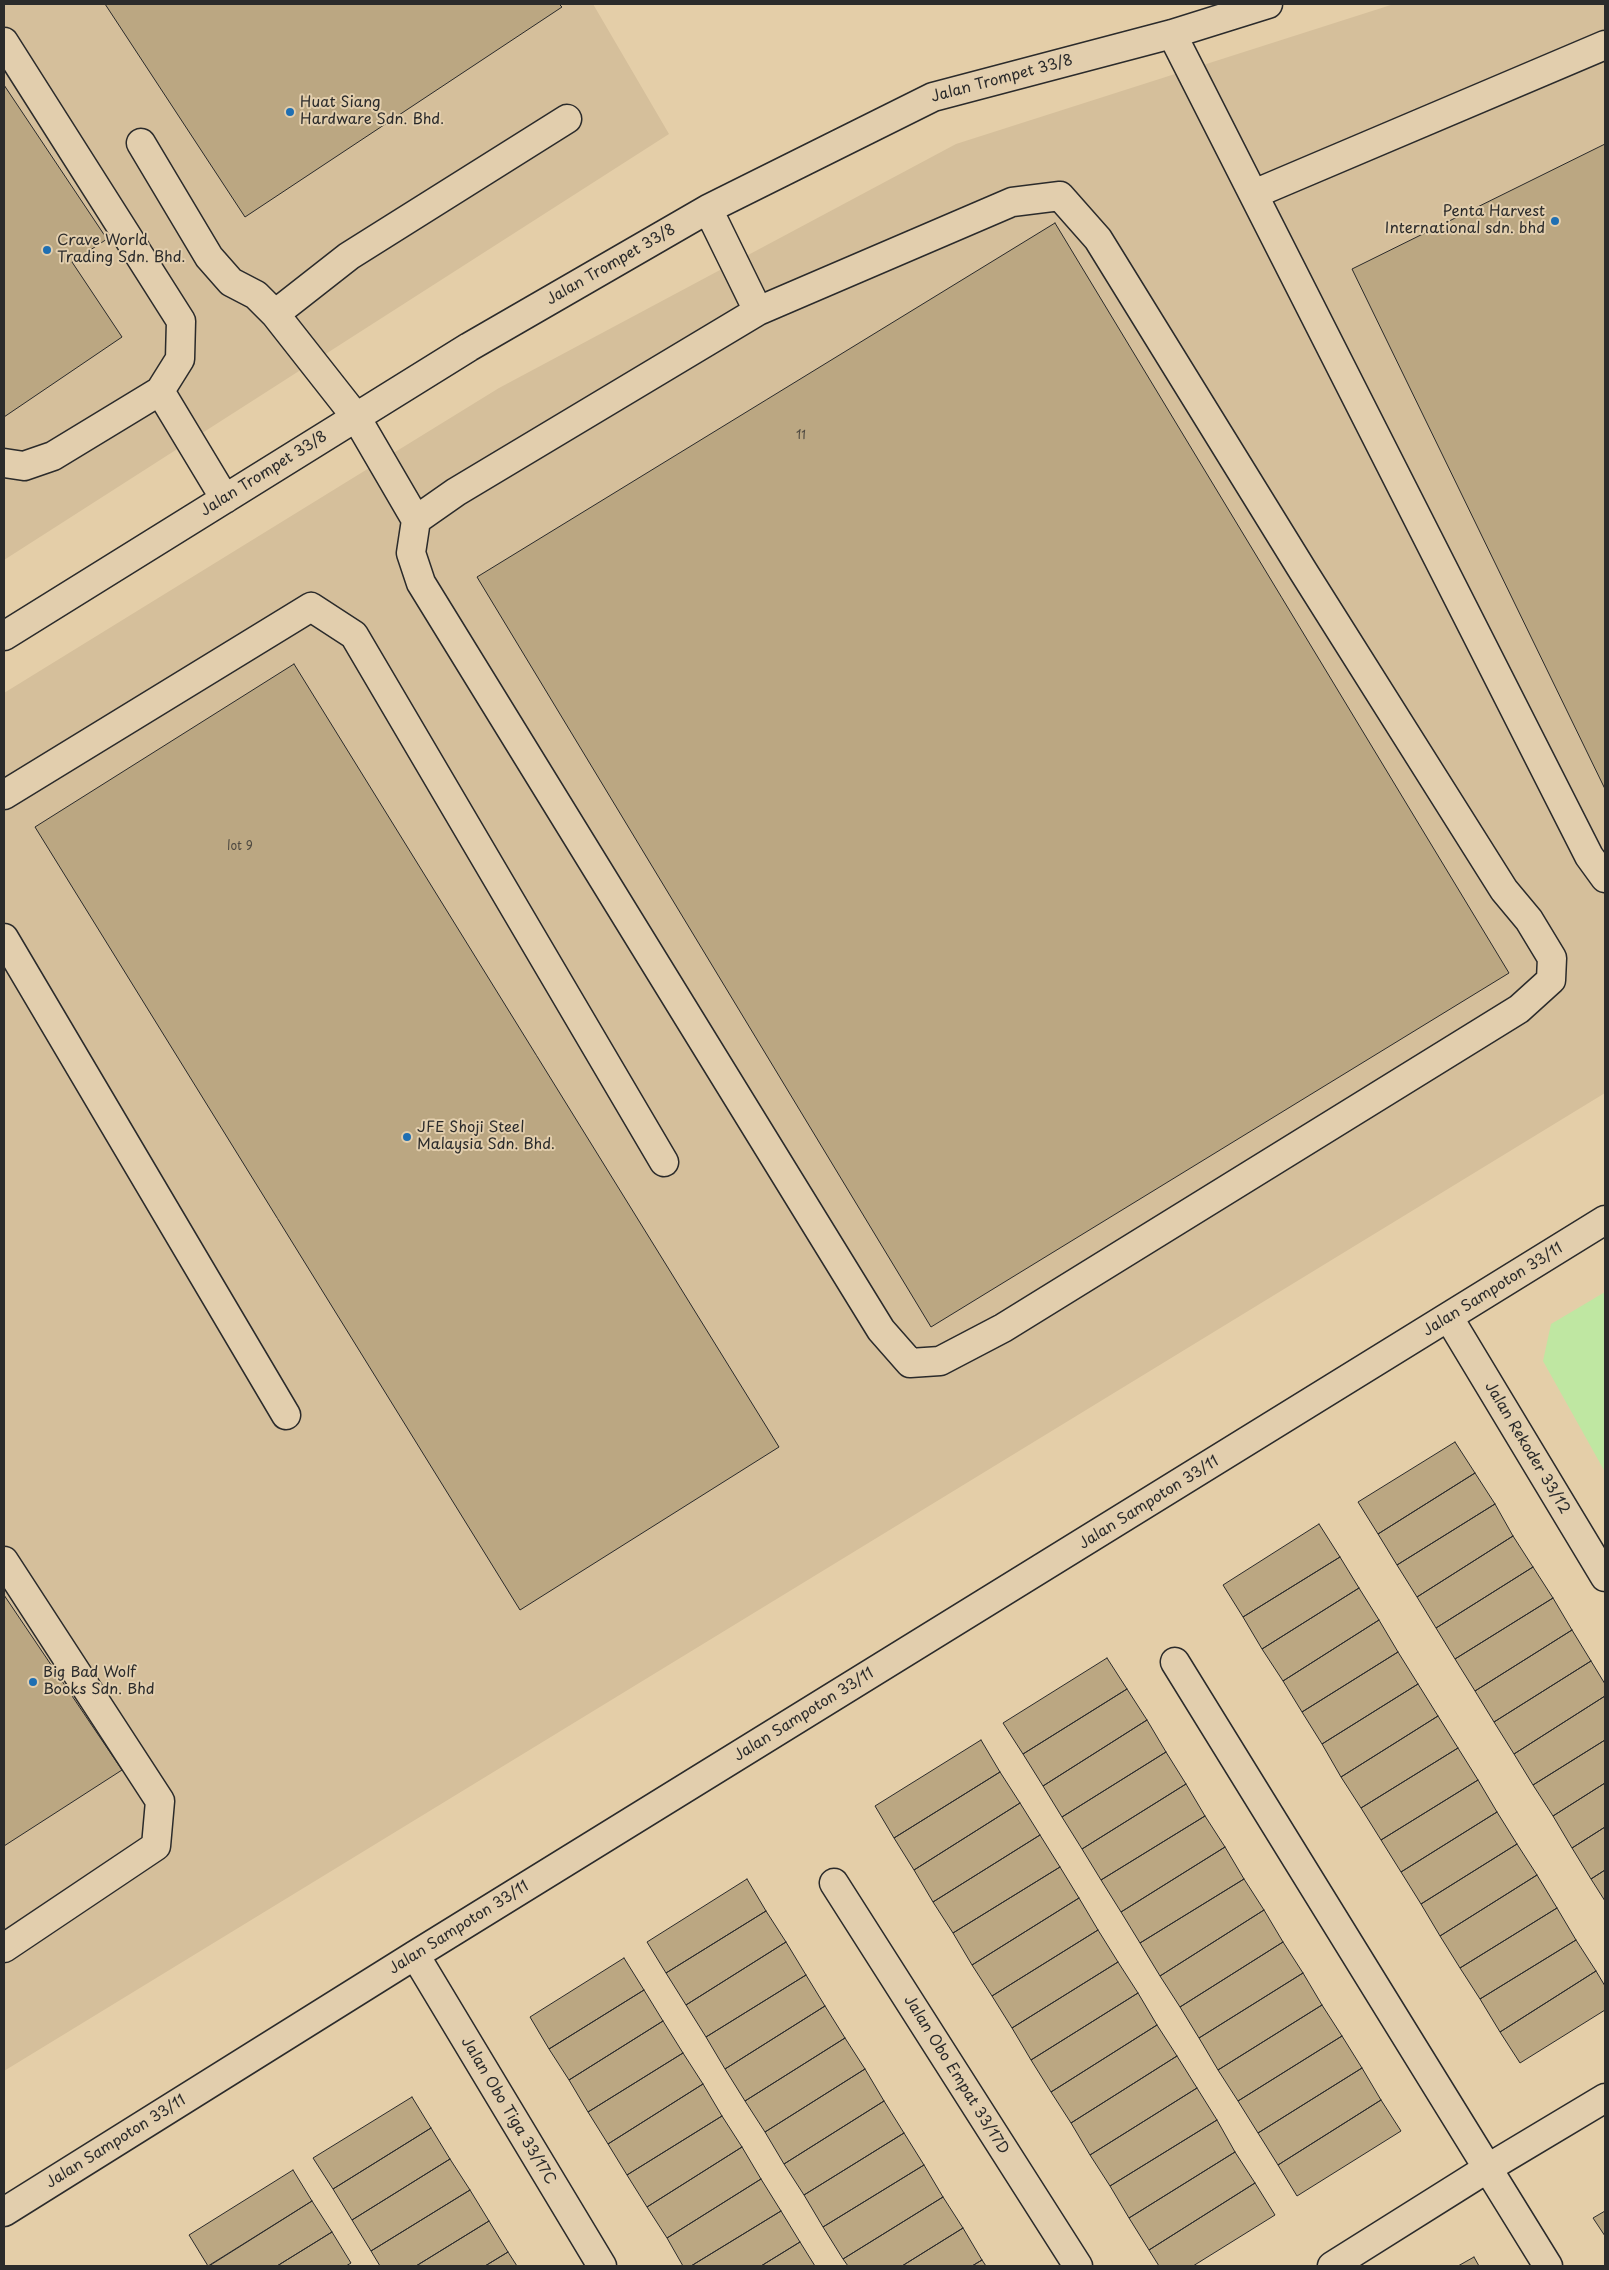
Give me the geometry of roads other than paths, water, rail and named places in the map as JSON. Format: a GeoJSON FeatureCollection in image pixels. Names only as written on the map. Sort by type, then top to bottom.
{"type":"FeatureCollection","features":[{"type":"Feature","properties":{"kind":"street","name":"Jalan Trompet 33/8"},"geometry":{"type":"LineString","coordinates":[[4,636],[470,347],[708,210],[933,97],[1172,34],[1268,4]]}},
{"type":"Feature","properties":{"kind":"street"},"geometry":{"type":"LineString","coordinates":[[1172,34],[1589,856],[1605,878]]}},
{"type":"Feature","properties":{"kind":"street"},"geometry":{"type":"LineString","coordinates":[[4,42],[181,321],[180,359],[160,391],[53,456],[24,466],[4,463]]}},
{"type":"Feature","properties":{"kind":"street"},"geometry":{"type":"LineString","coordinates":[[1254,194],[1605,45]]}},
{"type":"Feature","properties":{"kind":"street"},"geometry":{"type":"LineString","coordinates":[[275,314],[349,256],[567,119]]}},
{"type":"Feature","properties":{"kind":"street"},"geometry":{"type":"LineString","coordinates":[[141,143],[209,257],[231,282],[256,295],[275,314],[356,417],[416,520],[411,552],[421,584],[881,1330],[910,1363],[940,1361],[1003,1328],[1519,1009],[1551,980],[1552,958],[1529,920],[1504,890],[1302,571],[1098,239],[1060,196],[1012,202],[758,311],[456,492],[416,520]]}},
{"type":"Feature","properties":{"kind":"street"},"geometry":{"type":"LineString","coordinates":[[708,210],[758,311]]}},
{"type":"Feature","properties":{"kind":"street"},"geometry":{"type":"LineString","coordinates":[[160,391],[224,499]]}},
{"type":"Feature","properties":{"kind":"street"},"geometry":{"type":"LineString","coordinates":[[4,795],[311,607],[354,635],[664,1162]]}},
{"type":"Feature","properties":{"kind":"street"},"geometry":{"type":"LineString","coordinates":[[4,938],[286,1416]]}},
{"type":"Feature","properties":{"kind":"street","name":"Jalan Sampoton 33/11"},"geometry":{"type":"LineString","coordinates":[[4,2212],[415,1955],[1605,1220]]}},
{"type":"Feature","properties":{"kind":"street","name":"Jalan Rekoder 33/12"},"geometry":{"type":"LineString","coordinates":[[1449,1318],[1605,1577]]}},
{"type":"Feature","properties":{"kind":"street"},"geometry":{"type":"LineString","coordinates":[[4,1561],[160,1801],[156,1846],[4,1948]]}},
{"type":"Feature","properties":{"kind":"street"},"geometry":{"type":"LineString","coordinates":[[1175,1662],[1548,2266]]}},
{"type":"Feature","properties":{"kind":"street","name":"Jalan Obo Empat 33/17D"},"geometry":{"type":"LineString","coordinates":[[834,1883],[1078,2266]]}},
{"type":"Feature","properties":{"kind":"street","name":"Jalan Obo Tiga 33/17C"},"geometry":{"type":"LineString","coordinates":[[415,1955],[602,2266]]}},
{"type":"Feature","properties":{"kind":"street"},"geometry":{"type":"LineString","coordinates":[[1332,2266],[1488,2168],[1605,2098]]}},
{"type":"Feature","properties":{"kind":"place","name":"Huat Siang Hardware Sdn. Bhd."},"geometry":{"type":"Point","coordinates":[290,112]}},
{"type":"Feature","properties":{"kind":"place","name":"Penta Harvest International sdn. bhd"},"geometry":{"type":"Point","coordinates":[1555,221]}},
{"type":"Feature","properties":{"kind":"place","name":"Crave World Trading Sdn. Bhd."},"geometry":{"type":"Point","coordinates":[47,250]}},
{"type":"Feature","properties":{"kind":"place","name":"JFE Shoji Steel Malaysia Sdn. Bhd."},"geometry":{"type":"Point","coordinates":[407,1137]}},
{"type":"Feature","properties":{"kind":"place","name":"Big Bad Wolf Books Sdn. Bhd"},"geometry":{"type":"Point","coordinates":[33,1682]}}]}
